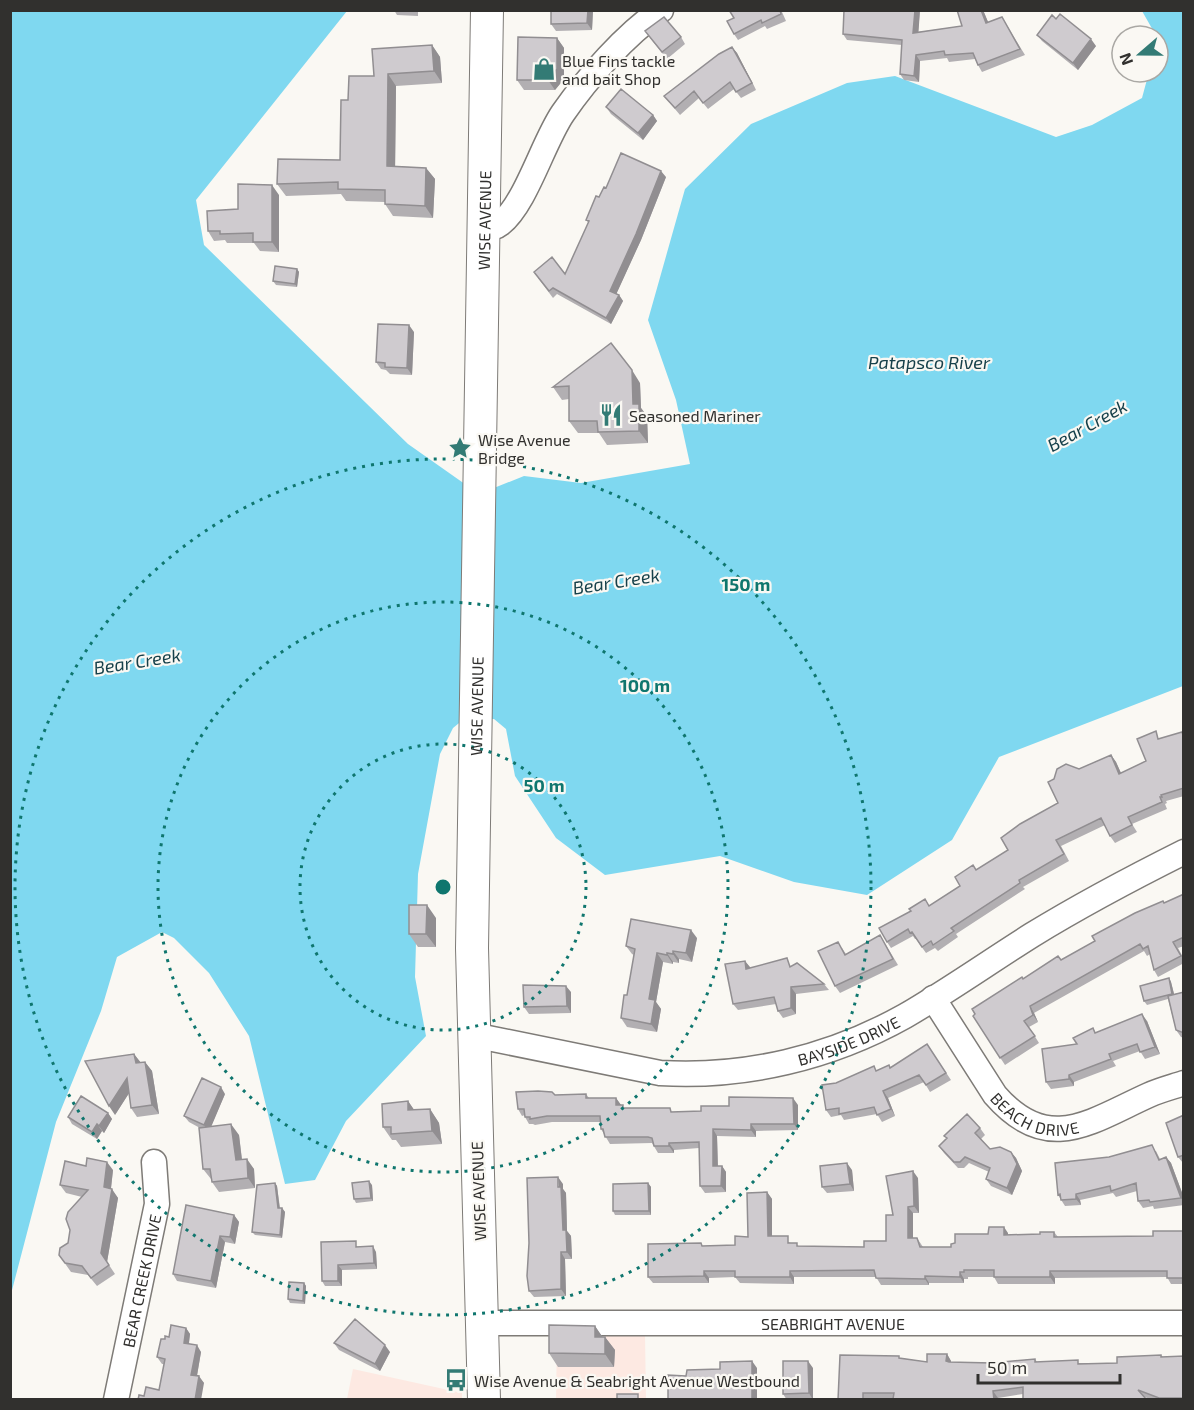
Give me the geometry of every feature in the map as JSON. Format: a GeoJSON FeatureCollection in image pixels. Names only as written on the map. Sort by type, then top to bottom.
{"type":"FeatureCollection","features":[{"type":"Feature","properties":{"kind":"main road","name":"WISE AVENUE"},"geometry":{"type":"LineString","coordinates":[[484,1400],[473,1035],[474,804],[487,10]]}},
{"type":"Feature","properties":{"kind":"street"},"geometry":{"type":"LineString","coordinates":[[483,229],[494,228],[510,214],[562,114],[577,95],[633,33],[661,10]]}},
{"type":"Feature","properties":{"kind":"street","name":"BAYSIDE DRIVE"},"geometry":{"type":"LineString","coordinates":[[473,1035],[660,1073],[726,1072],[764,1067],[832,1049],[882,1028],[1033,934],[1088,902],[1184,852]]}},
{"type":"Feature","properties":{"kind":"street","name":"BEACH DRIVE"},"geometry":{"type":"LineString","coordinates":[[933,998],[995,1095],[1004,1106],[1027,1122],[1052,1129],[1077,1128],[1150,1095],[1184,1083]]}},
{"type":"Feature","properties":{"kind":"street","name":"BEAR CREEK DRIVE"},"geometry":{"type":"LineString","coordinates":[[116,1400],[157,1204],[154,1162]]}},
{"type":"Feature","properties":{"kind":"street","name":"SEABRIGHT AVENUE"},"geometry":{"type":"LineString","coordinates":[[482,1323],[1184,1323]]}},
{"type":"Feature","properties":{"kind":"shaded area"},"geometry":{"type":"Polygon","coordinates":[[[645,1335],[646,1399],[556,1400],[557,1336],[645,1335]]]}},
{"type":"Feature","properties":{"kind":"shaded area"},"geometry":{"type":"Polygon","coordinates":[[[353,1369],[462,1393],[462,1399],[347,1399],[353,1369]]]}},
{"type":"Feature","properties":{"kind":"water","name":"Patapsco River"},"geometry":{"type":"Polygon","coordinates":[[[11,11],[347,11],[196,200],[204,245],[408,444],[479,494],[524,476],[581,483],[690,464],[676,400],[648,320],[685,189],[751,124],[847,83],[895,76],[1056,137],[1092,125],[1142,98],[1146,84],[1170,84],[1170,24],[1149,24],[1142,11],[1183,11],[1183,686],[999,757],[952,840],[867,895],[794,882],[720,856],[605,875],[556,838],[515,776],[506,729],[494,719],[464,719],[453,728],[440,754],[418,874],[415,977],[426,1036],[346,1121],[315,1180],[285,1184],[249,1036],[209,973],[174,938],[162,932],[117,957],[101,1011],[56,1122],[11,1294],[11,11]]]}},
{"type":"Feature","properties":{"kind":"building"},"geometry":{"type":"Polygon","coordinates":[[[551,10],[588,10],[587,23],[551,24],[551,10]]]}},
{"type":"Feature","properties":{"kind":"building"},"geometry":{"type":"Polygon","coordinates":[[[729,10],[780,10],[781,14],[762,23],[761,20],[734,34],[727,21],[734,18],[729,10]]]}},
{"type":"Feature","properties":{"kind":"building"},"geometry":{"type":"Polygon","coordinates":[[[844,10],[915,10],[913,33],[962,26],[957,10],[981,10],[986,23],[1002,17],[1020,49],[978,65],[973,53],[945,55],[944,51],[916,55],[914,76],[900,74],[902,40],[843,34],[844,10]]]}},
{"type":"Feature","properties":{"kind":"building"},"geometry":{"type":"Polygon","coordinates":[[[1060,14],[1091,39],[1073,63],[1037,35],[1052,15],[1056,19],[1060,14]]]}},
{"type":"Feature","properties":{"kind":"building"},"geometry":{"type":"Polygon","coordinates":[[[664,17],[681,37],[662,52],[645,31],[664,17]]]}},
{"type":"Feature","properties":{"kind":"building","name":"Blue Fins tackle and bait Shop"},"geometry":{"type":"Polygon","coordinates":[[[518,37],[557,38],[557,69],[548,80],[517,80],[518,37]]]}},
{"type":"Feature","properties":{"kind":"building"},"geometry":{"type":"Polygon","coordinates":[[[432,45],[434,71],[388,74],[387,166],[426,168],[425,206],[385,204],[385,190],[338,189],[338,182],[277,184],[278,159],[340,160],[341,100],[348,100],[349,76],[374,76],[372,49],[432,45]]]}},
{"type":"Feature","properties":{"kind":"building"},"geometry":{"type":"Polygon","coordinates":[[[732,47],[752,83],[736,92],[730,82],[703,103],[694,91],[675,108],[664,96],[719,54],[732,47]]]}},
{"type":"Feature","properties":{"kind":"building"},"geometry":{"type":"Polygon","coordinates":[[[621,89],[653,115],[638,133],[606,107],[621,89]]]}},
{"type":"Feature","properties":{"kind":"building"},"geometry":{"type":"Polygon","coordinates":[[[621,153],[661,171],[610,291],[619,295],[606,318],[553,288],[549,291],[534,272],[552,257],[565,274],[589,221],[586,220],[596,196],[599,197],[604,187],[606,188],[621,153]]]}},
{"type":"Feature","properties":{"kind":"building"},"geometry":{"type":"Polygon","coordinates":[[[238,184],[272,185],[272,242],[253,242],[253,233],[220,234],[220,231],[208,231],[207,211],[238,209],[238,184]]]}},
{"type":"Feature","properties":{"kind":"building"},"geometry":{"type":"Polygon","coordinates":[[[275,266],[297,269],[295,284],[273,281],[275,266]]]}},
{"type":"Feature","properties":{"kind":"building"},"geometry":{"type":"Polygon","coordinates":[[[378,324],[409,325],[407,368],[385,367],[385,363],[376,362],[378,324]]]}},
{"type":"Feature","properties":{"kind":"building"},"geometry":{"type":"Polygon","coordinates":[[[611,343],[632,370],[633,404],[639,404],[639,431],[598,432],[597,421],[569,421],[569,386],[553,387],[611,343]]]}},
{"type":"Feature","properties":{"kind":"building"},"geometry":{"type":"Polygon","coordinates":[[[1156,731],[1158,739],[1182,732],[1184,788],[1161,795],[1162,802],[1128,817],[1132,825],[1110,836],[1101,818],[1056,840],[1064,854],[1019,880],[1020,883],[951,928],[954,931],[933,945],[931,941],[922,947],[908,929],[887,942],[879,928],[911,911],[909,909],[925,899],[929,906],[960,886],[955,877],[973,865],[976,870],[1008,850],[1001,838],[1020,824],[1058,803],[1048,782],[1054,779],[1057,769],[1066,764],[1079,769],[1111,755],[1119,774],[1146,761],[1137,739],[1156,731]]]}},
{"type":"Feature","properties":{"kind":"building"},"geometry":{"type":"Polygon","coordinates":[[[1184,894],[1184,937],[1173,942],[1181,956],[1154,970],[1148,946],[1143,949],[1140,944],[1030,1006],[1033,1015],[1024,1021],[1035,1036],[1000,1058],[973,1016],[975,1014],[972,1009],[1058,956],[1061,960],[1095,941],[1092,936],[1135,913],[1184,894]]]}},
{"type":"Feature","properties":{"kind":"building"},"geometry":{"type":"Polygon","coordinates":[[[409,905],[427,905],[426,934],[409,934],[409,905]]]}},
{"type":"Feature","properties":{"kind":"building"},"geometry":{"type":"Polygon","coordinates":[[[631,919],[691,930],[686,953],[673,951],[673,954],[667,953],[667,955],[657,953],[649,999],[655,1000],[651,1024],[621,1018],[635,949],[626,946],[631,919]]]}},
{"type":"Feature","properties":{"kind":"building"},"geometry":{"type":"Polygon","coordinates":[[[880,935],[893,959],[835,986],[818,951],[838,942],[845,955],[880,935]]]}},
{"type":"Feature","properties":{"kind":"building"},"geometry":{"type":"Polygon","coordinates":[[[787,958],[790,967],[797,963],[824,984],[791,987],[791,1008],[778,1011],[774,997],[733,1004],[725,964],[745,961],[746,969],[787,958]]]}},
{"type":"Feature","properties":{"kind":"building"},"geometry":{"type":"Polygon","coordinates":[[[1169,978],[1172,994],[1144,1001],[1140,986],[1169,978]]]}},
{"type":"Feature","properties":{"kind":"building"},"geometry":{"type":"Polygon","coordinates":[[[523,985],[566,986],[567,1006],[524,1007],[523,985]]]}},
{"type":"Feature","properties":{"kind":"building"},"geometry":{"type":"Polygon","coordinates":[[[1184,992],[1184,1033],[1176,1030],[1168,996],[1184,992]]]}},
{"type":"Feature","properties":{"kind":"building"},"geometry":{"type":"Polygon","coordinates":[[[1142,1014],[1155,1047],[1140,1052],[1137,1044],[1109,1054],[1111,1059],[1069,1075],[1069,1079],[1046,1082],[1042,1049],[1077,1044],[1073,1038],[1093,1028],[1095,1033],[1142,1014]]]}},
{"type":"Feature","properties":{"kind":"building"},"geometry":{"type":"Polygon","coordinates":[[[927,1044],[946,1073],[926,1085],[919,1075],[883,1091],[891,1109],[877,1115],[874,1107],[839,1114],[839,1108],[826,1110],[822,1085],[836,1083],[874,1066],[876,1071],[889,1065],[890,1068],[927,1044]]]}},
{"type":"Feature","properties":{"kind":"building"},"geometry":{"type":"Polygon","coordinates":[[[134,1054],[136,1063],[145,1062],[152,1105],[131,1108],[127,1078],[109,1106],[85,1061],[134,1054]]]}},
{"type":"Feature","properties":{"kind":"building"},"geometry":{"type":"Polygon","coordinates":[[[202,1078],[221,1087],[204,1125],[184,1116],[202,1078]]]}},
{"type":"Feature","properties":{"kind":"building"},"geometry":{"type":"Polygon","coordinates":[[[516,1092],[552,1092],[555,1095],[586,1094],[586,1098],[616,1098],[616,1105],[623,1105],[623,1108],[670,1108],[671,1112],[701,1111],[701,1106],[729,1106],[729,1097],[793,1098],[794,1124],[751,1124],[751,1130],[713,1129],[713,1166],[722,1166],[721,1186],[700,1186],[699,1142],[654,1146],[652,1138],[648,1137],[605,1137],[601,1129],[600,1116],[547,1116],[530,1119],[530,1117],[525,1117],[524,1109],[518,1109],[516,1092]]]}},
{"type":"Feature","properties":{"kind":"building"},"geometry":{"type":"Polygon","coordinates":[[[81,1096],[108,1113],[92,1132],[68,1117],[81,1096]]]}},
{"type":"Feature","properties":{"kind":"building"},"geometry":{"type":"Polygon","coordinates":[[[408,1101],[408,1110],[430,1109],[432,1131],[391,1134],[391,1127],[383,1127],[382,1104],[408,1101]]]}},
{"type":"Feature","properties":{"kind":"building"},"geometry":{"type":"Polygon","coordinates":[[[967,1114],[980,1128],[975,1133],[990,1149],[1000,1147],[1011,1152],[1017,1164],[1007,1188],[986,1179],[990,1168],[965,1157],[960,1162],[954,1162],[939,1146],[947,1138],[944,1136],[967,1114]]]}},
{"type":"Feature","properties":{"kind":"building"},"geometry":{"type":"Polygon","coordinates":[[[1184,1115],[1184,1155],[1178,1157],[1166,1123],[1184,1115]]]}},
{"type":"Feature","properties":{"kind":"building"},"geometry":{"type":"Polygon","coordinates":[[[231,1124],[236,1160],[247,1159],[248,1178],[212,1182],[210,1169],[203,1169],[199,1128],[231,1124]]]}},
{"type":"Feature","properties":{"kind":"building"},"geometry":{"type":"Polygon","coordinates":[[[1152,1145],[1159,1160],[1166,1157],[1181,1198],[1150,1202],[1149,1200],[1138,1201],[1136,1183],[1111,1191],[1110,1186],[1076,1194],[1076,1199],[1061,1200],[1060,1194],[1058,1195],[1055,1163],[1109,1157],[1152,1145]]]}},
{"type":"Feature","properties":{"kind":"building"},"geometry":{"type":"Polygon","coordinates":[[[87,1158],[107,1162],[104,1187],[112,1189],[101,1253],[109,1265],[91,1278],[82,1266],[65,1263],[59,1255],[60,1248],[68,1243],[70,1230],[66,1219],[68,1212],[88,1190],[60,1185],[65,1161],[86,1166],[87,1158]]]}},
{"type":"Feature","properties":{"kind":"building"},"geometry":{"type":"Polygon","coordinates":[[[847,1163],[850,1184],[822,1187],[820,1166],[847,1163]]]}},
{"type":"Feature","properties":{"kind":"building"},"geometry":{"type":"Polygon","coordinates":[[[913,1171],[914,1206],[908,1207],[908,1238],[917,1238],[920,1247],[951,1247],[951,1244],[955,1243],[955,1234],[988,1234],[989,1227],[1004,1227],[1004,1235],[1054,1232],[1054,1237],[1153,1236],[1153,1231],[1184,1231],[1184,1278],[1167,1278],[1167,1271],[1050,1271],[1050,1277],[994,1277],[994,1270],[964,1270],[960,1272],[960,1277],[925,1276],[925,1279],[876,1278],[874,1270],[790,1271],[790,1277],[735,1277],[735,1271],[704,1271],[704,1276],[648,1277],[648,1244],[735,1245],[735,1236],[748,1237],[747,1193],[767,1192],[768,1236],[788,1236],[788,1243],[797,1243],[797,1246],[864,1247],[864,1241],[886,1241],[886,1215],[893,1215],[886,1176],[913,1171]]]}},
{"type":"Feature","properties":{"kind":"building"},"geometry":{"type":"Polygon","coordinates":[[[558,1177],[567,1252],[561,1252],[561,1289],[529,1291],[527,1178],[558,1177]]]}},
{"type":"Feature","properties":{"kind":"building"},"geometry":{"type":"Polygon","coordinates":[[[369,1181],[371,1198],[354,1199],[352,1183],[369,1181]]]}},
{"type":"Feature","properties":{"kind":"building"},"geometry":{"type":"Polygon","coordinates":[[[275,1183],[278,1208],[282,1208],[280,1235],[252,1232],[257,1185],[275,1183]]]}},
{"type":"Feature","properties":{"kind":"building"},"geometry":{"type":"Polygon","coordinates":[[[648,1183],[649,1211],[613,1211],[613,1184],[648,1183]]]}},
{"type":"Feature","properties":{"kind":"building"},"geometry":{"type":"Polygon","coordinates":[[[186,1205],[234,1215],[230,1237],[220,1236],[211,1281],[173,1274],[186,1205]]]}},
{"type":"Feature","properties":{"kind":"building"},"geometry":{"type":"Polygon","coordinates":[[[356,1241],[356,1247],[373,1246],[374,1263],[338,1265],[338,1281],[322,1281],[321,1242],[356,1241]]]}},
{"type":"Feature","properties":{"kind":"building"},"geometry":{"type":"Polygon","coordinates":[[[289,1282],[304,1283],[303,1301],[288,1299],[289,1282]]]}},
{"type":"Feature","properties":{"kind":"building"},"geometry":{"type":"Polygon","coordinates":[[[355,1319],[385,1345],[375,1364],[334,1343],[355,1319]]]}},
{"type":"Feature","properties":{"kind":"building"},"geometry":{"type":"Polygon","coordinates":[[[171,1325],[186,1328],[184,1343],[197,1345],[191,1375],[199,1376],[195,1400],[138,1400],[139,1395],[144,1396],[146,1387],[159,1390],[165,1359],[157,1357],[161,1339],[165,1339],[165,1336],[169,1337],[171,1325]]]}},
{"type":"Feature","properties":{"kind":"building"},"geometry":{"type":"Polygon","coordinates":[[[549,1325],[595,1326],[595,1337],[605,1337],[605,1354],[549,1353],[549,1325]]]}},
{"type":"Feature","properties":{"kind":"building"},"geometry":{"type":"Polygon","coordinates":[[[927,1354],[947,1354],[946,1361],[949,1362],[992,1363],[1035,1359],[1035,1362],[1078,1360],[1078,1364],[1117,1363],[1117,1357],[1184,1356],[1184,1398],[1159,1398],[1138,1390],[1147,1400],[1023,1400],[1023,1387],[993,1391],[994,1400],[896,1400],[893,1399],[894,1393],[863,1393],[863,1400],[838,1400],[840,1355],[899,1356],[899,1358],[927,1362],[927,1354]]]}},
{"type":"Feature","properties":{"kind":"building"},"geometry":{"type":"Polygon","coordinates":[[[752,1361],[752,1400],[668,1400],[668,1375],[686,1376],[687,1370],[720,1369],[720,1362],[752,1361]]]}},
{"type":"Feature","properties":{"kind":"building"},"geometry":{"type":"Polygon","coordinates":[[[783,1361],[808,1361],[809,1393],[783,1394],[783,1361]]]}},
{"type":"Feature","properties":{"kind":"building"},"geometry":{"type":"Polygon","coordinates":[[[617,1394],[638,1394],[638,1400],[617,1400],[617,1394]]]}},
{"type":"Feature","properties":{"kind":"place","name":"Blue Fins tackle and bait Shop"},"geometry":{"type":"Point","coordinates":[544,69]}},
{"type":"Feature","properties":{"kind":"place","name":"Seasoned Mariner"},"geometry":{"type":"Point","coordinates":[611,415]}},
{"type":"Feature","properties":{"kind":"place","name":"Wise Avenue Bridge"},"geometry":{"type":"Point","coordinates":[460,448]}},
{"type":"Feature","properties":{"kind":"place","name":"Wise Avenue & Seabright Avenue Westbound"},"geometry":{"type":"Point","coordinates":[456,1380]}},
{"type":"Feature","properties":{"kind":"water label","name":"Bear Creek"},"geometry":{"type":"Point","coordinates":[1087,425]}},
{"type":"Feature","properties":{"kind":"water label","name":"Bear Creek"},"geometry":{"type":"Point","coordinates":[616,581]}},
{"type":"Feature","properties":{"kind":"water label","name":"Bear Creek"},"geometry":{"type":"Point","coordinates":[137,661]}}]}
